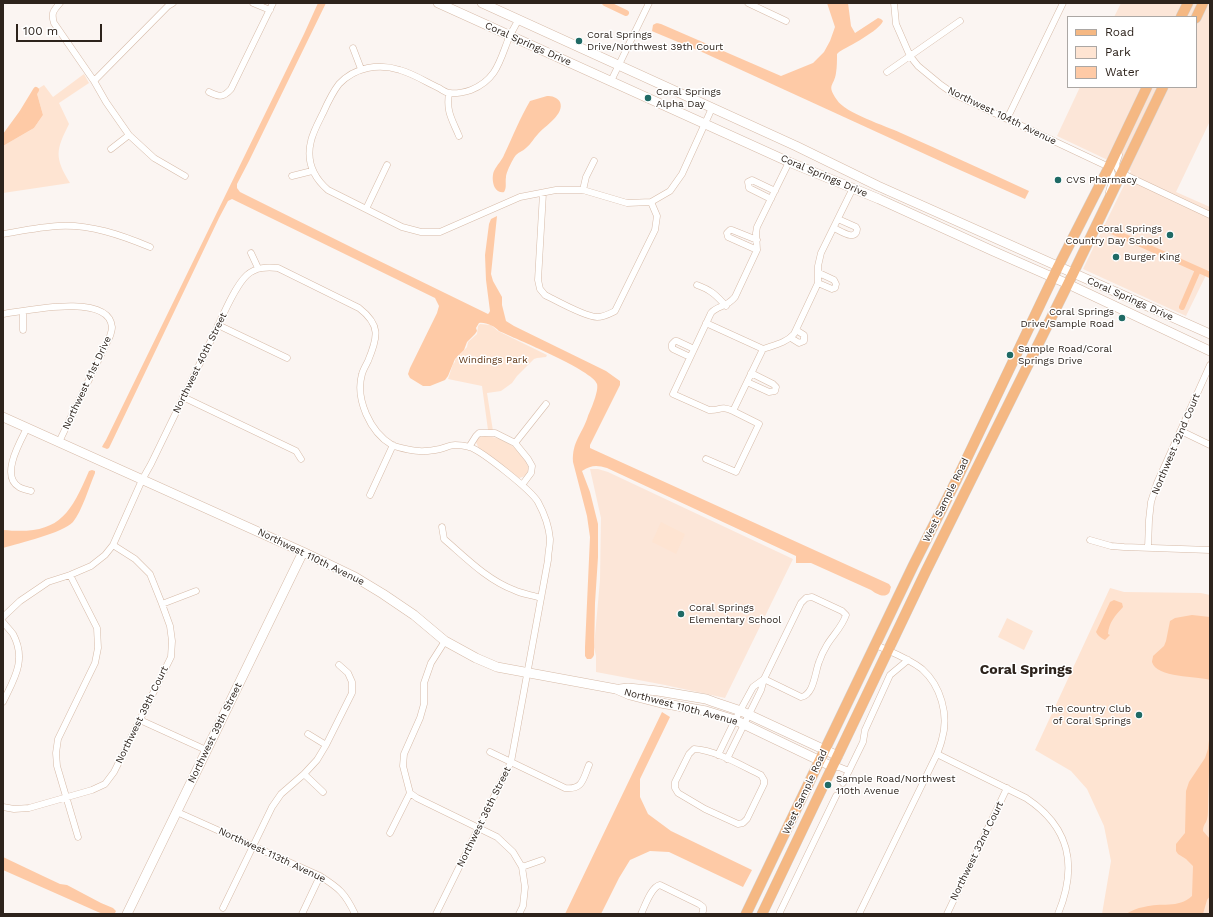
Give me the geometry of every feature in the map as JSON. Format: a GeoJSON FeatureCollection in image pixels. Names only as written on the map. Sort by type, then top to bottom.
{"type":"FeatureCollection","features":[{"type":"Feature","properties":{"kind":"main road","name":"Coral Springs Drive"},"geometry":{"type":"LineString","coordinates":[[438,3],[789,162],[853,188],[1053,277],[1210,351]]}},
{"type":"Feature","properties":{"kind":"main road","name":"Coral Springs Drive"},"geometry":{"type":"LineString","coordinates":[[482,3],[796,146],[878,186],[1210,334]]}},
{"type":"Feature","properties":{"kind":"main road"},"geometry":{"type":"LineString","coordinates":[[1182,16],[1188,3]]}},
{"type":"Feature","properties":{"kind":"main road"},"geometry":{"type":"LineString","coordinates":[[1195,16],[1196,3]]}},
{"type":"Feature","properties":{"kind":"main road"},"geometry":{"type":"LineString","coordinates":[[1196,16],[1203,3]]}},
{"type":"Feature","properties":{"kind":"main road","name":"West Sample Road"},"geometry":{"type":"LineString","coordinates":[[752,913],[825,750],[957,479],[1053,277],[1147,88]]}},
{"type":"Feature","properties":{"kind":"main road","name":"West Sample Road"},"geometry":{"type":"LineString","coordinates":[[752,913],[833,767],[926,571],[1073,274],[1163,88]]}},
{"type":"Feature","properties":{"kind":"main road","name":"Northwest 110th Avenue"},"geometry":{"type":"LineString","coordinates":[[3,417],[303,552],[355,577],[414,615],[445,641],[476,658],[497,667],[616,689],[645,690],[699,698],[745,712],[838,756]]}},
{"type":"Feature","properties":{"kind":"main road","name":"Northwest 39th Street"},"geometry":{"type":"LineString","coordinates":[[127,914],[303,552]]}},
{"type":"Feature","properties":{"kind":"main road","name":"Northwest 110th Avenue"},"geometry":{"type":"LineString","coordinates":[[616,689],[661,704],[706,712],[740,722],[833,767]]}},
{"type":"Feature","properties":{"kind":"street"},"geometry":{"type":"LineString","coordinates":[[60,3],[54,9],[52,16],[54,23],[129,135],[154,158],[165,166],[185,176]]}},
{"type":"Feature","properties":{"kind":"street"},"geometry":{"type":"LineString","coordinates":[[94,81],[168,6],[173,3]]}},
{"type":"Feature","properties":{"kind":"street"},"geometry":{"type":"LineString","coordinates":[[253,3],[270,10]]}},
{"type":"Feature","properties":{"kind":"street"},"geometry":{"type":"LineString","coordinates":[[209,92],[217,96],[226,94],[231,89],[273,3]]}},
{"type":"Feature","properties":{"kind":"street"},"geometry":{"type":"LineString","coordinates":[[610,81],[619,66],[649,3]]}},
{"type":"Feature","properties":{"kind":"street"},"geometry":{"type":"LineString","coordinates":[[748,3],[786,21]]}},
{"type":"Feature","properties":{"kind":"street","name":"Northwest 104th Avenue"},"geometry":{"type":"LineString","coordinates":[[894,3],[896,24],[910,56],[918,66],[940,85],[954,94],[1108,167]]}},
{"type":"Feature","properties":{"kind":"street"},"geometry":{"type":"LineString","coordinates":[[1007,119],[1063,3]]}},
{"type":"Feature","properties":{"kind":"street"},"geometry":{"type":"LineString","coordinates":[[518,19],[510,35],[500,62],[492,76],[481,85],[469,91],[449,93],[402,70],[388,66],[375,66],[361,69],[339,84],[312,135],[309,148],[309,159],[312,171],[320,183],[328,190],[402,227],[421,232],[440,232],[520,197],[556,190],[583,190],[627,203],[651,202],[670,190],[682,174],[712,108]]}},
{"type":"Feature","properties":{"kind":"street"},"geometry":{"type":"LineString","coordinates":[[887,72],[960,21]]}},
{"type":"Feature","properties":{"kind":"street"},"geometry":{"type":"LineString","coordinates":[[353,48],[361,69]]}},
{"type":"Feature","properties":{"kind":"street"},"geometry":{"type":"LineString","coordinates":[[449,93],[447,104],[449,114],[459,136]]}},
{"type":"Feature","properties":{"kind":"street"},"geometry":{"type":"LineString","coordinates":[[1127,129],[1116,165],[1117,169],[1121,173],[1210,215]]}},
{"type":"Feature","properties":{"kind":"street"},"geometry":{"type":"LineString","coordinates":[[111,149],[129,135]]}},
{"type":"Feature","properties":{"kind":"street"},"geometry":{"type":"LineString","coordinates":[[583,190],[586,177],[594,161]]}},
{"type":"Feature","properties":{"kind":"street"},"geometry":{"type":"LineString","coordinates":[[706,459],[736,472],[759,424],[732,411],[723,408],[709,410],[673,394],[706,322],[714,310],[726,306],[735,297],[757,250],[757,227],[789,162]]}},
{"type":"Feature","properties":{"kind":"street"},"geometry":{"type":"LineString","coordinates":[[366,209],[387,165]]}},
{"type":"Feature","properties":{"kind":"street"},"geometry":{"type":"LineString","coordinates":[[1106,203],[1112,177],[1111,170],[1108,167]]}},
{"type":"Feature","properties":{"kind":"street"},"geometry":{"type":"LineString","coordinates":[[292,176],[312,171]]}},
{"type":"Feature","properties":{"kind":"street"},"geometry":{"type":"LineString","coordinates":[[771,199],[749,188],[748,182],[752,180],[775,191]]}},
{"type":"Feature","properties":{"kind":"street"},"geometry":{"type":"LineString","coordinates":[[706,322],[763,349],[791,338],[818,283],[818,266],[821,254],[853,188]]}},
{"type":"Feature","properties":{"kind":"street"},"geometry":{"type":"LineString","coordinates":[[543,193],[538,280],[540,289],[545,295],[590,316],[599,317],[615,311],[655,230],[656,216],[651,202]]}},
{"type":"Feature","properties":{"kind":"street"},"geometry":{"type":"LineString","coordinates":[[834,228],[850,236],[855,236],[856,234],[856,227],[838,219]]}},
{"type":"Feature","properties":{"kind":"street"},"geometry":{"type":"LineString","coordinates":[[3,234],[59,226],[86,227],[126,237],[150,248]]}},
{"type":"Feature","properties":{"kind":"street"},"geometry":{"type":"LineString","coordinates":[[757,240],[732,230],[728,231],[727,233],[728,237],[757,250]]}},
{"type":"Feature","properties":{"kind":"street"},"geometry":{"type":"LineString","coordinates":[[251,253],[258,268],[278,268],[359,308],[366,313],[374,324],[376,334],[375,344],[362,374],[360,386],[361,403],[368,419],[379,434],[393,445],[425,451],[454,445],[469,447],[479,433],[495,433],[515,443],[532,466],[531,473],[522,485]]}},
{"type":"Feature","properties":{"kind":"street","name":"Northwest 40th Street"},"geometry":{"type":"LineString","coordinates":[[3,617],[20,601],[48,582],[91,566],[105,555],[113,545],[142,480],[240,282],[248,274],[258,268]]}},
{"type":"Feature","properties":{"kind":"street"},"geometry":{"type":"LineString","coordinates":[[818,283],[832,289],[835,288],[836,284],[834,280],[819,274]]}},
{"type":"Feature","properties":{"kind":"street"},"geometry":{"type":"LineString","coordinates":[[697,285],[716,295],[726,306]]}},
{"type":"Feature","properties":{"kind":"street","name":"Northwest 41st Drive"},"geometry":{"type":"LineString","coordinates":[[3,314],[55,306],[81,306],[98,310],[109,317],[112,327],[110,336],[59,442]]}},
{"type":"Feature","properties":{"kind":"street"},"geometry":{"type":"LineString","coordinates":[[23,311],[23,330]]}},
{"type":"Feature","properties":{"kind":"street"},"geometry":{"type":"LineString","coordinates":[[218,325],[286,358]]}},
{"type":"Feature","properties":{"kind":"street"},"geometry":{"type":"LineString","coordinates":[[791,338],[799,343],[804,341],[804,335],[796,330]]}},
{"type":"Feature","properties":{"kind":"street"},"geometry":{"type":"LineString","coordinates":[[690,357],[673,349],[672,344],[677,341],[694,349]]}},
{"type":"Feature","properties":{"kind":"street"},"geometry":{"type":"LineString","coordinates":[[732,411],[763,349]]}},
{"type":"Feature","properties":{"kind":"street","name":"Northwest 32nd Court"},"geometry":{"type":"LineString","coordinates":[[1148,548],[1149,520],[1157,483],[1210,365]]}},
{"type":"Feature","properties":{"kind":"street"},"geometry":{"type":"LineString","coordinates":[[747,382],[770,392],[775,391],[776,387],[774,384],[751,373]]}},
{"type":"Feature","properties":{"kind":"street"},"geometry":{"type":"LineString","coordinates":[[183,397],[296,451],[301,459]]}},
{"type":"Feature","properties":{"kind":"street"},"geometry":{"type":"LineString","coordinates":[[515,443],[546,404]]}},
{"type":"Feature","properties":{"kind":"street"},"geometry":{"type":"LineString","coordinates":[[27,428],[11,464],[10,474],[14,483],[19,487],[31,491]]}},
{"type":"Feature","properties":{"kind":"street"},"geometry":{"type":"LineString","coordinates":[[1181,432],[1210,445]]}},
{"type":"Feature","properties":{"kind":"street"},"geometry":{"type":"LineString","coordinates":[[370,495],[393,445]]}},
{"type":"Feature","properties":{"kind":"street","name":"Northwest 36th Street"},"geometry":{"type":"LineString","coordinates":[[436,914],[511,762],[548,560],[550,538],[546,520],[537,501],[522,485],[481,453],[469,447]]}},
{"type":"Feature","properties":{"kind":"street"},"geometry":{"type":"LineString","coordinates":[[442,527],[444,539],[497,582],[513,590],[541,598]]}},
{"type":"Feature","properties":{"kind":"street"},"geometry":{"type":"LineString","coordinates":[[1090,540],[1111,546],[1210,550]]}},
{"type":"Feature","properties":{"kind":"street","name":"Northwest 39th Court"},"geometry":{"type":"LineString","coordinates":[[67,798],[105,784],[114,772],[171,657],[172,641],[170,626],[150,574],[135,559],[113,545]]}},
{"type":"Feature","properties":{"kind":"street"},"geometry":{"type":"LineString","coordinates":[[70,575],[97,628],[98,648],[95,663],[58,739],[56,753],[57,766],[78,837]]}},
{"type":"Feature","properties":{"kind":"street"},"geometry":{"type":"LineString","coordinates":[[162,604],[196,591]]}},
{"type":"Feature","properties":{"kind":"street"},"geometry":{"type":"LineString","coordinates":[[718,756],[745,712],[761,690],[764,679],[801,604],[806,598],[812,597],[842,611],[846,615],[827,645],[818,664],[810,692],[806,696],[801,697],[764,679]]}},
{"type":"Feature","properties":{"kind":"street"},"geometry":{"type":"LineString","coordinates":[[3,622],[12,634],[20,658],[17,673],[3,702]]}},
{"type":"Feature","properties":{"kind":"street"},"geometry":{"type":"LineString","coordinates":[[445,641],[430,663],[424,683],[424,704],[420,718],[404,754],[403,766],[410,792],[417,798],[497,837],[513,852],[522,867],[525,887],[523,906],[519,914]]}},
{"type":"Feature","properties":{"kind":"street"},"geometry":{"type":"LineString","coordinates":[[859,914],[937,754],[945,725],[944,710],[940,695],[932,681],[922,670],[908,660],[876,645]]}},
{"type":"Feature","properties":{"kind":"street"},"geometry":{"type":"LineString","coordinates":[[843,783],[863,742],[865,730],[890,675],[908,660]]}},
{"type":"Feature","properties":{"kind":"street"},"geometry":{"type":"LineString","coordinates":[[223,908],[272,807],[281,794],[304,774],[317,760],[352,693],[352,682],[348,673],[339,665]]}},
{"type":"Feature","properties":{"kind":"street"},"geometry":{"type":"LineString","coordinates":[[727,759],[745,712]]}},
{"type":"Feature","properties":{"kind":"street"},"geometry":{"type":"LineString","coordinates":[[140,720],[206,750]]}},
{"type":"Feature","properties":{"kind":"street"},"geometry":{"type":"LineString","coordinates":[[308,734],[326,745]]}},
{"type":"Feature","properties":{"kind":"street"},"geometry":{"type":"LineString","coordinates":[[694,750],[700,750],[727,759],[762,775],[764,780],[764,784],[747,819],[743,823],[738,824],[705,809],[678,792],[675,788],[675,782],[689,754],[694,750]]}},
{"type":"Feature","properties":{"kind":"street"},"geometry":{"type":"LineString","coordinates":[[490,752],[565,788],[572,789],[578,787],[583,781],[589,765]]}},
{"type":"Feature","properties":{"kind":"street"},"geometry":{"type":"LineString","coordinates":[[937,754],[1026,798],[1038,806],[1049,817],[1060,834],[1067,852],[1067,888],[1058,914]]}},
{"type":"Feature","properties":{"kind":"street"},"geometry":{"type":"LineString","coordinates":[[833,767],[839,767],[849,771]]}},
{"type":"Feature","properties":{"kind":"street"},"geometry":{"type":"LineString","coordinates":[[304,774],[323,792]]}},
{"type":"Feature","properties":{"kind":"street","name":"Northwest 32nd Court"},"geometry":{"type":"LineString","coordinates":[[947,914],[1007,788]]}},
{"type":"Feature","properties":{"kind":"street"},"geometry":{"type":"LineString","coordinates":[[390,833],[410,792]]}},
{"type":"Feature","properties":{"kind":"street"},"geometry":{"type":"LineString","coordinates":[[780,912],[836,796]]}},
{"type":"Feature","properties":{"kind":"street"},"geometry":{"type":"LineString","coordinates":[[3,807],[14,809],[29,808],[67,798]]}},
{"type":"Feature","properties":{"kind":"street","name":"Northwest 113th Avenue"},"geometry":{"type":"LineString","coordinates":[[177,812],[320,876],[337,888],[349,901],[355,914]]}},
{"type":"Feature","properties":{"kind":"street"},"geometry":{"type":"LineString","coordinates":[[522,867],[542,860]]}},
{"type":"Feature","properties":{"kind":"street"},"geometry":{"type":"LineString","coordinates":[[302,914],[320,876]]}},
{"type":"Feature","properties":{"kind":"street"},"geometry":{"type":"LineString","coordinates":[[641,914],[653,890],[656,886],[660,885],[699,904],[702,907],[702,914]]}},
{"type":"Feature","properties":{"kind":"shaded area"},"geometry":{"type":"Polygon","coordinates":[[[1121,3],[1210,3],[1210,121],[1176,192],[1210,207],[1210,267],[1186,316],[1083,269],[1131,171],[1057,136],[1080,88],[1197,88],[1197,16],[1114,16],[1121,3]]]}},
{"type":"Feature","properties":{"kind":"shaded area","name":"Coral Springs Elementary School"},"geometry":{"type":"Polygon","coordinates":[[[590,469],[598,469],[608,472],[793,559],[725,698],[596,672],[596,656],[594,647],[600,580],[601,518],[590,469]]]}},
{"type":"Feature","properties":{"kind":"green space"},"geometry":{"type":"Polygon","coordinates":[[[84,74],[89,83],[59,103],[69,124],[59,147],[59,160],[70,183],[3,193],[3,146],[34,128],[43,115],[36,90],[44,85],[53,97],[84,74]]]}},
{"type":"Feature","properties":{"kind":"green space","name":"Windings Park"},"geometry":{"type":"Polygon","coordinates":[[[480,324],[491,325],[498,331],[547,355],[546,357],[534,359],[512,383],[501,391],[487,393],[493,431],[488,430],[482,386],[448,379],[455,360],[467,347],[468,342],[477,334],[478,326],[480,324]]]}},
{"type":"Feature","properties":{"kind":"green space"},"geometry":{"type":"Polygon","coordinates":[[[485,436],[496,438],[510,444],[519,452],[523,456],[528,466],[526,476],[519,478],[479,449],[476,442],[479,438],[485,436]]]}},
{"type":"Feature","properties":{"kind":"green space"},"geometry":{"type":"Polygon","coordinates":[[[661,522],[685,534],[676,554],[652,542],[661,522]]]}},
{"type":"Feature","properties":{"kind":"green space","name":"The Country Club of Coral Springs"},"geometry":{"type":"Polygon","coordinates":[[[1110,588],[1124,592],[1201,593],[1210,595],[1210,914],[1102,914],[1111,861],[1104,826],[1087,789],[1071,771],[1035,750],[1110,588]]]}},
{"type":"Feature","properties":{"kind":"green space"},"geometry":{"type":"Polygon","coordinates":[[[1007,618],[1033,631],[1024,650],[998,637],[1007,618]]]}},
{"type":"Feature","properties":{"kind":"water"},"geometry":{"type":"Polygon","coordinates":[[[318,3],[326,3],[237,184],[237,188],[240,192],[488,314],[490,311],[486,280],[485,255],[489,224],[491,219],[497,216],[491,274],[493,281],[502,297],[502,305],[506,321],[606,371],[620,381],[620,385],[590,445],[590,448],[889,584],[891,587],[887,595],[875,593],[811,563],[796,563],[796,556],[607,468],[597,466],[591,467],[582,471],[590,492],[598,524],[594,655],[591,659],[587,659],[585,656],[585,647],[590,537],[587,516],[573,462],[573,455],[576,443],[586,423],[597,391],[597,384],[593,378],[569,363],[536,347],[499,331],[490,325],[479,323],[476,328],[477,331],[467,342],[464,350],[455,359],[445,380],[430,386],[423,386],[410,378],[408,374],[437,313],[439,306],[435,298],[232,199],[228,201],[219,218],[109,448],[107,449],[102,447],[318,3]]]}},
{"type":"Feature","properties":{"kind":"water"},"geometry":{"type":"Polygon","coordinates":[[[827,3],[848,3],[851,26],[855,33],[878,18],[883,21],[870,34],[837,54],[836,73],[831,88],[841,105],[866,119],[917,140],[1029,191],[1025,199],[702,52],[652,31],[653,25],[657,23],[661,24],[781,76],[813,63],[824,52],[835,27],[827,3]]]}},
{"type":"Feature","properties":{"kind":"water"},"geometry":{"type":"Polygon","coordinates":[[[36,90],[43,115],[34,128],[3,146],[3,139],[22,113],[36,90]]]}},
{"type":"Feature","properties":{"kind":"water"},"geometry":{"type":"Polygon","coordinates":[[[547,96],[554,97],[559,100],[561,106],[560,111],[554,120],[538,134],[524,150],[517,154],[506,175],[506,187],[504,192],[497,191],[493,181],[494,171],[503,157],[526,107],[530,101],[547,96]]]}},
{"type":"Feature","properties":{"kind":"water"},"geometry":{"type":"Polygon","coordinates":[[[89,471],[95,471],[95,473],[82,505],[73,522],[51,534],[3,548],[3,530],[36,530],[49,526],[59,520],[75,501],[89,471]]]}},
{"type":"Feature","properties":{"kind":"water"},"geometry":{"type":"Polygon","coordinates":[[[1114,600],[1122,603],[1123,607],[1111,623],[1108,634],[1110,635],[1105,640],[1096,632],[1110,602],[1114,600]]]}},
{"type":"Feature","properties":{"kind":"water"},"geometry":{"type":"Polygon","coordinates":[[[1192,615],[1210,617],[1210,680],[1169,674],[1155,667],[1152,662],[1153,656],[1164,646],[1170,621],[1175,618],[1192,615]]]}},
{"type":"Feature","properties":{"kind":"water"},"geometry":{"type":"Polygon","coordinates":[[[662,712],[670,717],[640,779],[640,797],[648,814],[671,831],[752,870],[743,887],[669,852],[650,851],[630,860],[601,914],[565,914],[662,712]]]}},
{"type":"Feature","properties":{"kind":"water"},"geometry":{"type":"Polygon","coordinates":[[[1210,732],[1208,814],[1203,831],[1210,839],[1210,896],[1207,900],[1203,914],[1126,914],[1141,907],[1175,904],[1187,900],[1192,896],[1193,866],[1178,854],[1176,851],[1176,844],[1185,833],[1186,791],[1189,782],[1205,758],[1208,749],[1210,732]]]}},
{"type":"Feature","properties":{"kind":"water"},"geometry":{"type":"Polygon","coordinates":[[[3,857],[60,884],[67,885],[113,908],[116,911],[115,913],[103,914],[3,870],[3,857]]]}},
{"type":"Feature","properties":{"kind":"waterway"},"geometry":{"type":"LineString","coordinates":[[605,3],[626,13]]}},
{"type":"Feature","properties":{"kind":"waterway"},"geometry":{"type":"LineString","coordinates":[[3,139],[22,113],[36,90]]}},
{"type":"Feature","properties":{"kind":"waterway"},"geometry":{"type":"LineString","coordinates":[[1105,228],[1210,275]]}},
{"type":"Feature","properties":{"kind":"waterway"},"geometry":{"type":"LineString","coordinates":[[1182,307],[1198,270]]}},
{"type":"Feature","properties":{"kind":"place","name":"Coral Springs Drive/Northwest 39th Court"},"geometry":{"type":"Point","coordinates":[579,41]}},
{"type":"Feature","properties":{"kind":"place","name":"Coral Springs Alpha Day"},"geometry":{"type":"Point","coordinates":[648,98]}},
{"type":"Feature","properties":{"kind":"place","name":"CVS Pharmacy"},"geometry":{"type":"Point","coordinates":[1058,180]}},
{"type":"Feature","properties":{"kind":"place","name":"Coral Springs Country Day School"},"geometry":{"type":"Point","coordinates":[1170,235]}},
{"type":"Feature","properties":{"kind":"place","name":"Burger King"},"geometry":{"type":"Point","coordinates":[1116,257]}},
{"type":"Feature","properties":{"kind":"place","name":"Coral Springs Drive/Sample Road"},"geometry":{"type":"Point","coordinates":[1122,318]}},
{"type":"Feature","properties":{"kind":"place","name":"Sample Road/Coral Springs Drive"},"geometry":{"type":"Point","coordinates":[1010,355]}},
{"type":"Feature","properties":{"kind":"place","name":"Coral Springs Elementary School"},"geometry":{"type":"Point","coordinates":[681,614]}},
{"type":"Feature","properties":{"kind":"place","name":"The Country Club of Coral Springs"},"geometry":{"type":"Point","coordinates":[1139,715]}},
{"type":"Feature","properties":{"kind":"place","name":"Sample Road/Northwest 110th Avenue"},"geometry":{"type":"Point","coordinates":[828,785]}},
{"type":"Feature","properties":{"kind":"district","name":"Coral Springs"},"geometry":{"type":"Point","coordinates":[1026,670]}}]}
